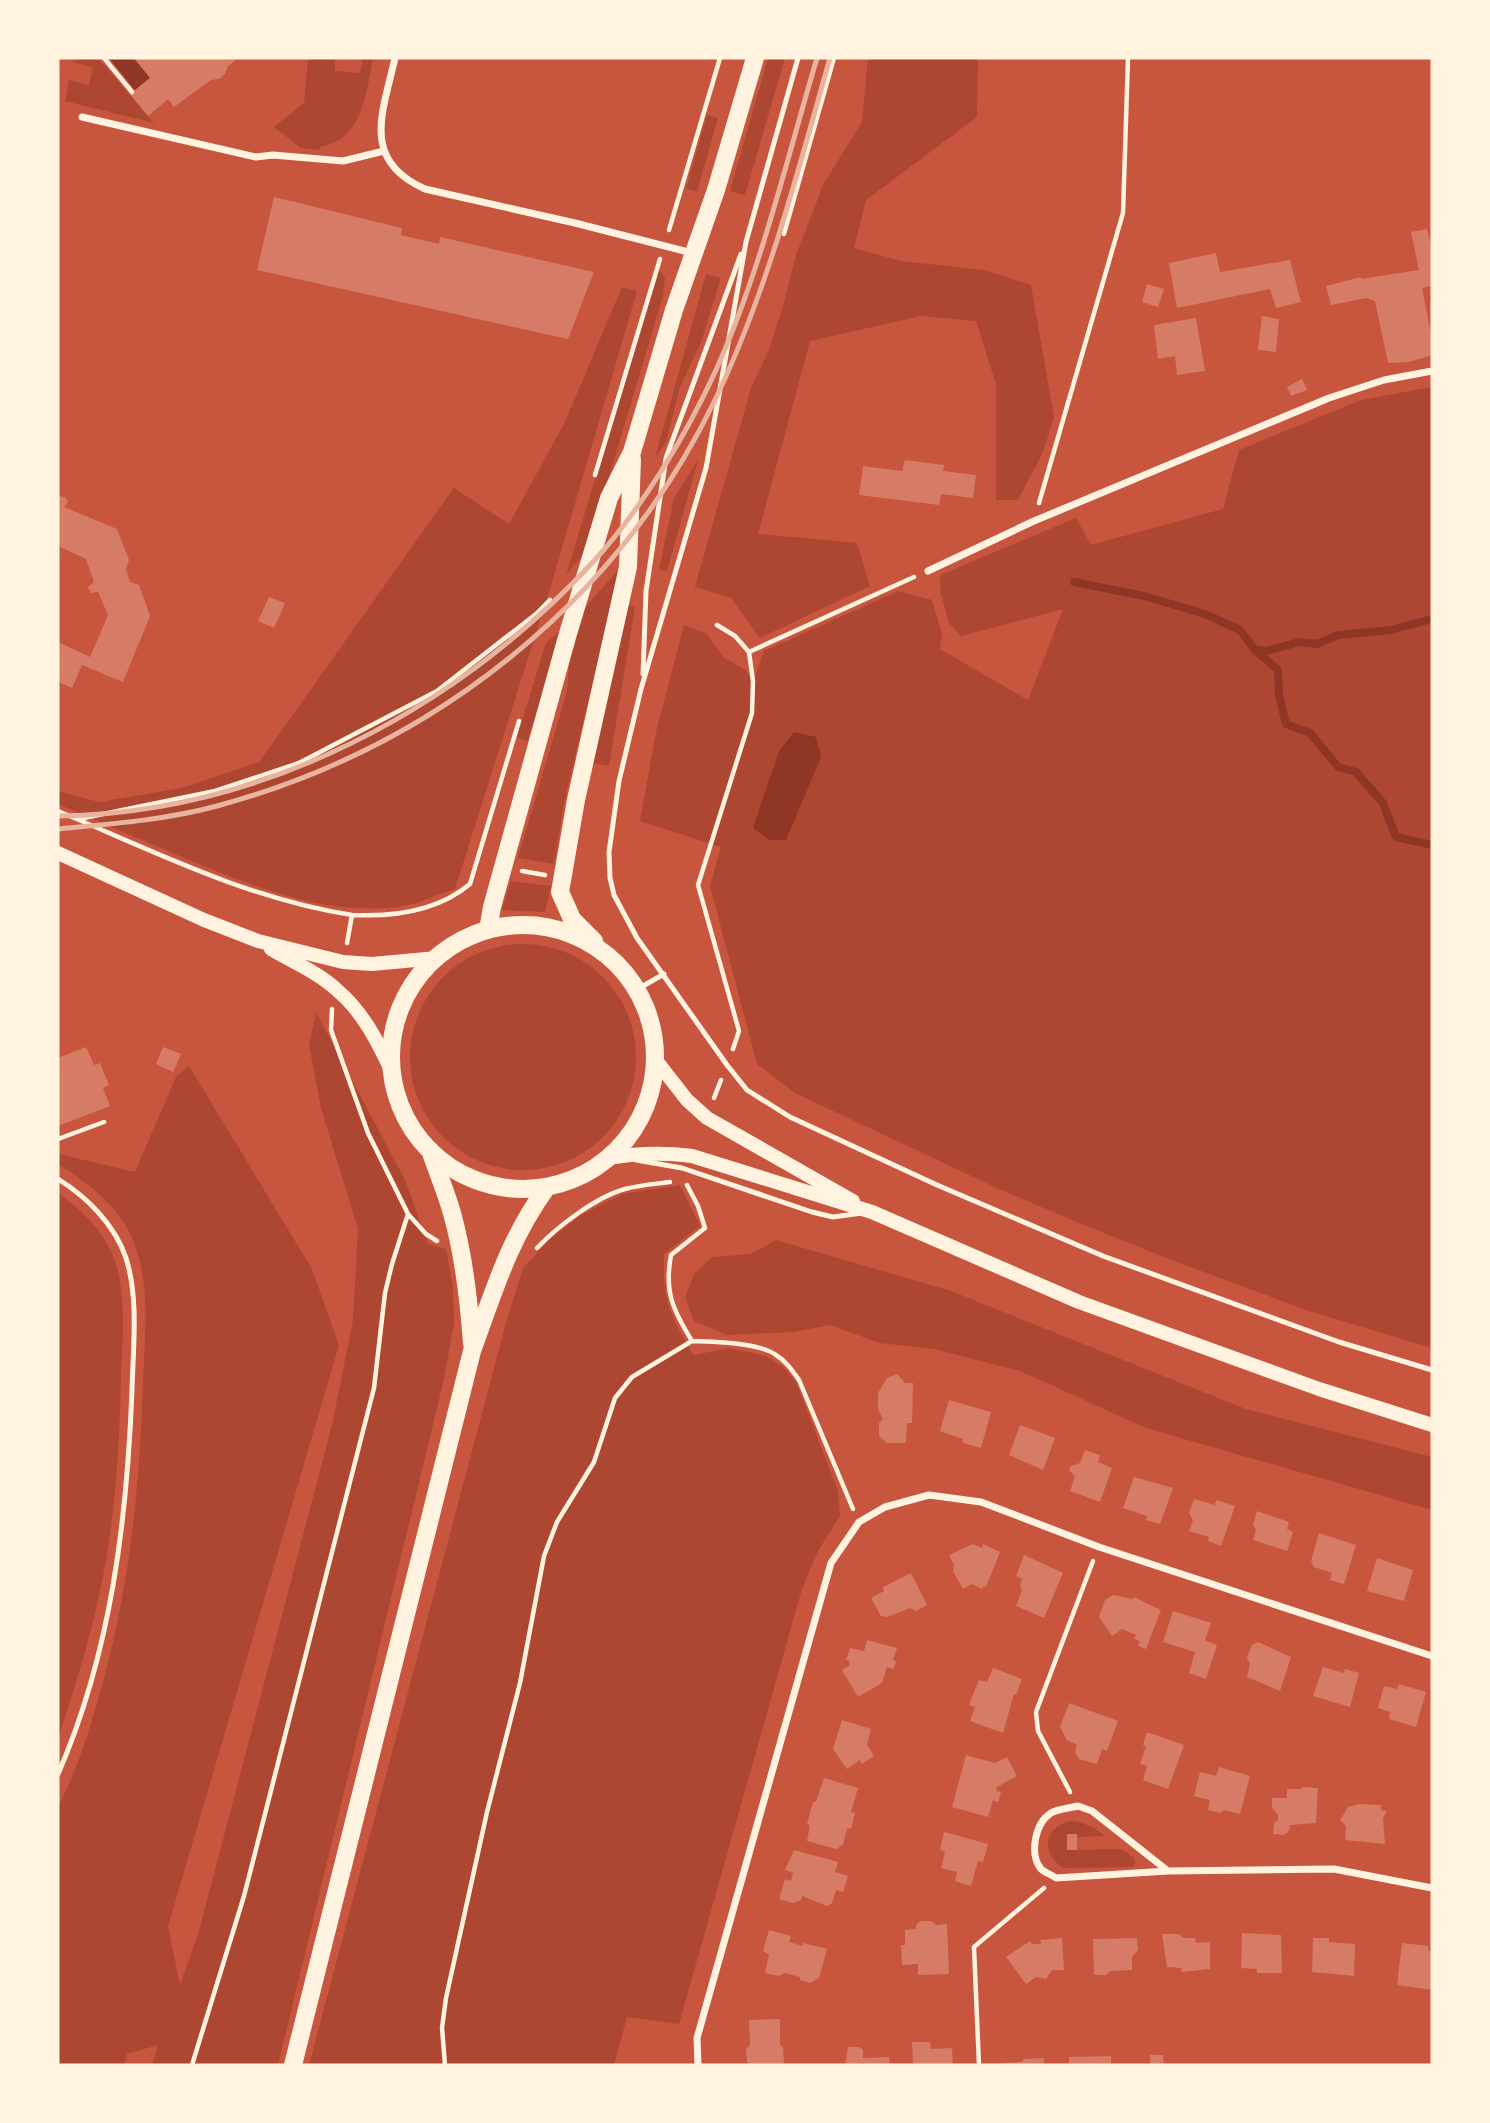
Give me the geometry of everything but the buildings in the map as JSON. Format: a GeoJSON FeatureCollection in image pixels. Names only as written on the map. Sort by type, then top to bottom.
{"type":"FeatureCollection","features":[{"type":"Feature","properties":{"kind":"main road"},"geometry":{"type":"LineString","coordinates":[[488,930],[506,857],[609,498],[632,452],[692,253],[716,190],[755,58]]}},
{"type":"Feature","properties":{"kind":"main road"},"geometry":{"type":"LineString","coordinates":[[613,961],[592,944],[554,930],[514,925],[488,930],[461,941],[437,957],[410,990],[400,1009],[394,1030],[392,1072],[396,1094],[404,1114],[430,1150],[450,1167],[496,1186],[522,1189],[547,1187],[579,1176],[608,1158],[624,1142],[647,1103],[655,1059],[648,1016],[636,990],[613,961],[572,919],[560,892],[576,800],[628,567],[632,452]]}},
{"type":"Feature","properties":{"kind":"main road"},"geometry":{"type":"LineString","coordinates":[[58,853],[204,920],[258,941],[343,962],[372,964],[437,957]]}},
{"type":"Feature","properties":{"kind":"main road"},"geometry":{"type":"LineString","coordinates":[[258,941],[336,989],[367,1025],[392,1072]]}},
{"type":"Feature","properties":{"kind":"main road"},"geometry":{"type":"LineString","coordinates":[[655,1059],[687,1100],[707,1118],[872,1212],[1079,1303],[1319,1389],[1432,1425]]}},
{"type":"Feature","properties":{"kind":"main road"},"geometry":{"type":"LineString","coordinates":[[430,1150],[452,1211],[460,1248],[469,1296],[472,1351]]}},
{"type":"Feature","properties":{"kind":"main road"},"geometry":{"type":"LineString","coordinates":[[608,1158],[637,1153],[692,1156],[872,1212]]}},
{"type":"Feature","properties":{"kind":"main road"},"geometry":{"type":"LineString","coordinates":[[293,2065],[472,1351],[506,1256],[518,1230],[547,1187]]}},
{"type":"Feature","properties":{"kind":"street"},"geometry":{"type":"LineString","coordinates":[[395,58],[380,125],[380,138],[384,151],[412,184],[692,253]]}},
{"type":"Feature","properties":{"kind":"street"},"geometry":{"type":"LineString","coordinates":[[82,117],[256,157],[273,155],[343,161],[384,151]]}},
{"type":"Feature","properties":{"kind":"street"},"geometry":{"type":"LineString","coordinates":[[928,571],[1034,521],[1329,398],[1384,380],[1432,371]]}},
{"type":"Feature","properties":{"kind":"street"},"geometry":{"type":"LineString","coordinates":[[698,2065],[697,2038],[831,1563],[859,1522],[885,1507],[929,1495],[981,1502],[1098,1547],[1432,1656]]}},
{"type":"Feature","properties":{"kind":"street"},"geometry":{"type":"LineString","coordinates":[[1168,1871],[1092,1811],[1078,1806],[1053,1811],[1043,1819],[1037,1829],[1035,1852],[1041,1868],[1056,1878],[1168,1871],[1334,1869],[1432,1888]]}},
{"type":"Feature","properties":{"kind":"lane"},"geometry":{"type":"LineString","coordinates":[[642,685],[646,591],[666,458],[746,242],[798,58]]}},
{"type":"Feature","properties":{"kind":"lane"},"geometry":{"type":"LineString","coordinates":[[746,242],[706,468],[642,685],[619,780],[609,852],[610,878],[614,895],[637,938],[747,1090],[790,1117],[937,1185],[1103,1256],[1339,1342],[1432,1370]]}},
{"type":"Feature","properties":{"kind":"lane"},"geometry":{"type":"LineString","coordinates":[[636,990],[664,974]]}},
{"type":"Feature","properties":{"kind":"lane"},"geometry":{"type":"LineString","coordinates":[[608,1158],[656,1163],[688,1170],[833,1217],[872,1212]]}},
{"type":"Feature","properties":{"kind":"lane"},"geometry":{"type":"LineString","coordinates":[[58,1179],[97,1212],[121,1245],[131,1287],[133,1353],[129,1449],[118,1558],[91,1677],[58,1773]]}},
{"type":"Feature","properties":{"kind":"path"},"geometry":{"type":"LineString","coordinates":[[104,58],[132,92]]}},
{"type":"Feature","properties":{"kind":"path"},"geometry":{"type":"LineString","coordinates":[[593,481],[720,58]]}},
{"type":"Feature","properties":{"kind":"path"},"geometry":{"type":"LineString","coordinates":[[784,234],[834,58]]}},
{"type":"Feature","properties":{"kind":"path"},"geometry":{"type":"LineString","coordinates":[[1034,521],[1123,213],[1128,58]]}},
{"type":"Feature","properties":{"kind":"path"},"geometry":{"type":"LineString","coordinates":[[748,652],[928,571]]}},
{"type":"Feature","properties":{"kind":"path"},"geometry":{"type":"LineString","coordinates":[[78,819],[215,791],[299,763],[437,691],[553,599],[552,612]]}},
{"type":"Feature","properties":{"kind":"path"},"geometry":{"type":"LineString","coordinates":[[717,625],[735,636],[748,652],[753,681],[752,713],[698,885],[739,1031],[735,1041]]}},
{"type":"Feature","properties":{"kind":"path"},"geometry":{"type":"LineString","coordinates":[[58,811],[256,892],[296,905],[352,915],[404,913],[455,897],[471,884],[520,716]]}},
{"type":"Feature","properties":{"kind":"path"},"geometry":{"type":"LineString","coordinates":[[343,962],[352,915]]}},
{"type":"Feature","properties":{"kind":"path"},"geometry":{"type":"LineString","coordinates":[[336,989],[331,1030],[368,1133],[408,1214],[426,1234],[460,1248]]}},
{"type":"Feature","properties":{"kind":"path"},"geometry":{"type":"LineString","coordinates":[[58,1139],[104,1122]]}},
{"type":"Feature","properties":{"kind":"path"},"geometry":{"type":"LineString","coordinates":[[688,1170],[685,1181],[698,1206],[705,1228],[671,1255],[667,1276],[672,1308],[692,1341]]}},
{"type":"Feature","properties":{"kind":"path"},"geometry":{"type":"LineString","coordinates":[[506,1256],[526,1259],[550,1234],[579,1212],[624,1189],[685,1181]]}},
{"type":"Feature","properties":{"kind":"path"},"geometry":{"type":"LineString","coordinates":[[192,2065],[244,1896],[371,1400],[385,1293],[408,1214]]}},
{"type":"Feature","properties":{"kind":"path"},"geometry":{"type":"LineString","coordinates":[[445,2065],[442,2028],[446,1998],[487,1812],[520,1683],[544,1556],[557,1522],[594,1462],[615,1398],[632,1377],[692,1341],[742,1345],[773,1352],[787,1363],[799,1380],[859,1522]]}},
{"type":"Feature","properties":{"kind":"path"},"geometry":{"type":"LineString","coordinates":[[1078,1806],[1038,1731],[1036,1712],[1098,1547]]}},
{"type":"Feature","properties":{"kind":"path"},"geometry":{"type":"LineString","coordinates":[[979,2065],[974,1947],[1056,1878]]}},
{"type":"Feature","properties":{"kind":"shaded area"},"geometry":{"type":"Polygon","coordinates":[[[79,58],[98,58],[154,123],[65,101],[69,80],[89,85],[93,68],[73,62],[79,58]]]}},
{"type":"Feature","properties":{"kind":"shaded area"},"geometry":{"type":"Polygon","coordinates":[[[109,58],[134,58],[150,78],[135,90],[109,58]]]}},
{"type":"Feature","properties":{"kind":"shaded area"},"geometry":{"type":"Polygon","coordinates":[[[308,58],[335,58],[335,71],[360,73],[363,58],[373,58],[364,100],[354,125],[345,135],[334,143],[320,147],[320,150],[301,148],[274,127],[304,103],[308,58]]]}},
{"type":"Feature","properties":{"kind":"shaded area"},"geometry":{"type":"Polygon","coordinates":[[[768,58],[785,58],[745,195],[730,191],[768,58]]]}},
{"type":"Feature","properties":{"kind":"shaded area"},"geometry":{"type":"Polygon","coordinates":[[[868,58],[978,58],[977,117],[866,200],[854,248],[901,261],[984,270],[1031,285],[1054,417],[1043,452],[1018,500],[996,500],[996,384],[976,321],[921,316],[810,341],[758,534],[857,543],[870,586],[760,638],[731,598],[695,587],[751,388],[769,350],[796,255],[824,183],[862,122],[868,58]]]}},
{"type":"Feature","properties":{"kind":"shaded area"},"geometry":{"type":"Polygon","coordinates":[[[707,115],[718,118],[697,192],[686,188],[707,115]]]}},
{"type":"Feature","properties":{"kind":"shaded area"},"geometry":{"type":"Polygon","coordinates":[[[659,269],[665,278],[663,296],[587,550],[566,575],[659,269]]]}},
{"type":"Feature","properties":{"kind":"shaded area"},"geometry":{"type":"Polygon","coordinates":[[[706,274],[721,278],[701,342],[680,387],[666,442],[655,458],[706,274]]]}},
{"type":"Feature","properties":{"kind":"shaded area"},"geometry":{"type":"Polygon","coordinates":[[[622,287],[637,291],[552,582],[455,889],[404,906],[351,908],[326,905],[225,875],[58,804],[58,791],[99,802],[182,788],[259,762],[454,488],[509,524],[565,422],[622,287]]]}},
{"type":"Feature","properties":{"kind":"shaded area"},"geometry":{"type":"Polygon","coordinates":[[[1432,387],[1432,1348],[1309,1311],[1084,1225],[999,1189],[795,1093],[757,1064],[710,886],[721,847],[640,821],[656,732],[684,625],[707,634],[724,658],[746,670],[753,682],[764,651],[898,591],[932,600],[942,634],[940,649],[1028,700],[1063,609],[961,636],[949,623],[941,594],[940,575],[1076,518],[1091,545],[1223,509],[1239,450],[1361,400],[1432,387]]]}},
{"type":"Feature","properties":{"kind":"shaded area"},"geometry":{"type":"Polygon","coordinates":[[[698,460],[667,571],[659,570],[674,498],[698,460]]]}},
{"type":"Feature","properties":{"kind":"shaded area"},"geometry":{"type":"Polygon","coordinates":[[[620,568],[564,803],[554,864],[518,858],[567,691],[571,643],[584,609],[620,568]]]}},
{"type":"Feature","properties":{"kind":"shaded area"},"geometry":{"type":"Polygon","coordinates":[[[626,604],[635,607],[609,766],[592,763],[626,604]]]}},
{"type":"Feature","properties":{"kind":"shaded area"},"geometry":{"type":"Polygon","coordinates":[[[564,628],[527,741],[517,737],[546,643],[564,628]]]}},
{"type":"Feature","properties":{"kind":"shaded area"},"geometry":{"type":"Polygon","coordinates":[[[794,732],[816,737],[821,757],[786,840],[769,840],[753,828],[779,751],[794,732]]]}},
{"type":"Feature","properties":{"kind":"shaded area"},"geometry":{"type":"Polygon","coordinates":[[[511,881],[551,886],[545,912],[502,910],[511,881]]]}},
{"type":"Feature","properties":{"kind":"shaded area"},"geometry":{"type":"Polygon","coordinates":[[[523,944],[545,946],[576,957],[603,977],[623,1004],[634,1035],[634,1079],[623,1110],[603,1137],[576,1157],[545,1168],[523,1170],[501,1168],[470,1157],[443,1137],[423,1110],[412,1079],[410,1057],[412,1035],[423,1004],[443,977],[470,957],[501,946],[523,944]]]}},
{"type":"Feature","properties":{"kind":"shaded area"},"geometry":{"type":"Polygon","coordinates":[[[316,1012],[405,1180],[428,1244],[446,1249],[453,1286],[454,1323],[444,1379],[278,2065],[152,2065],[158,2045],[127,2054],[124,2065],[58,2065],[58,1806],[75,1770],[92,1720],[107,1667],[124,1586],[139,1464],[145,1327],[142,1272],[126,1226],[101,1196],[58,1164],[58,1154],[135,1172],[176,1077],[189,1066],[312,1269],[339,1345],[168,1926],[180,1985],[199,1931],[332,1425],[353,1320],[358,1229],[321,1108],[309,1045],[316,1012]]]}},
{"type":"Feature","properties":{"kind":"shaded area"},"geometry":{"type":"Polygon","coordinates":[[[680,1185],[700,1226],[664,1254],[664,1283],[673,1318],[694,1355],[729,1348],[766,1356],[782,1366],[796,1382],[838,1491],[840,1516],[818,1551],[802,1589],[679,2024],[627,2017],[614,2065],[309,2065],[506,1323],[523,1268],[552,1237],[583,1214],[622,1194],[680,1185]]]}},
{"type":"Feature","properties":{"kind":"shaded area"},"geometry":{"type":"Polygon","coordinates":[[[58,1193],[88,1219],[111,1251],[120,1280],[123,1327],[118,1460],[108,1548],[87,1644],[58,1738],[58,1193]]]}},
{"type":"Feature","properties":{"kind":"shaded area"},"geometry":{"type":"Polygon","coordinates":[[[776,1240],[951,1291],[1246,1409],[1432,1457],[1432,1510],[1146,1428],[1020,1371],[934,1349],[880,1343],[830,1325],[794,1332],[727,1335],[694,1321],[685,1297],[694,1274],[713,1257],[751,1254],[776,1240]]]}},
{"type":"Feature","properties":{"kind":"shaded area"},"geometry":{"type":"Polygon","coordinates":[[[1068,1821],[1088,1825],[1105,1836],[1077,1837],[1076,1834],[1067,1834],[1068,1850],[1121,1849],[1134,1858],[1135,1864],[1132,1867],[1063,1868],[1051,1856],[1048,1843],[1053,1830],[1068,1821]]]}},
{"type":"Feature","properties":{"kind":"waterway"},"geometry":{"type":"LineString","coordinates":[[1074,582],[1144,596],[1205,614],[1240,630],[1254,649],[1278,670],[1279,695],[1286,724],[1310,733],[1338,767],[1356,772],[1383,803],[1396,837],[1432,845]]}},
{"type":"Feature","properties":{"kind":"waterway"},"geometry":{"type":"LineString","coordinates":[[1254,649],[1267,651],[1299,642],[1317,644],[1338,635],[1391,630],[1432,619]]}},
{"type":"Feature","properties":{"kind":"railway"},"geometry":{"type":"LineString","coordinates":[[58,816],[134,810],[209,796],[281,773],[351,743],[418,707],[480,664],[539,615],[593,562],[662,471],[716,370],[760,255],[817,58]]}},
{"type":"Feature","properties":{"kind":"railway"},"geometry":{"type":"LineString","coordinates":[[58,829],[138,821],[217,806],[296,780],[372,747],[443,706],[509,658],[570,603],[625,542],[673,475],[714,402],[733,361],[765,276],[830,58]]}}]}
